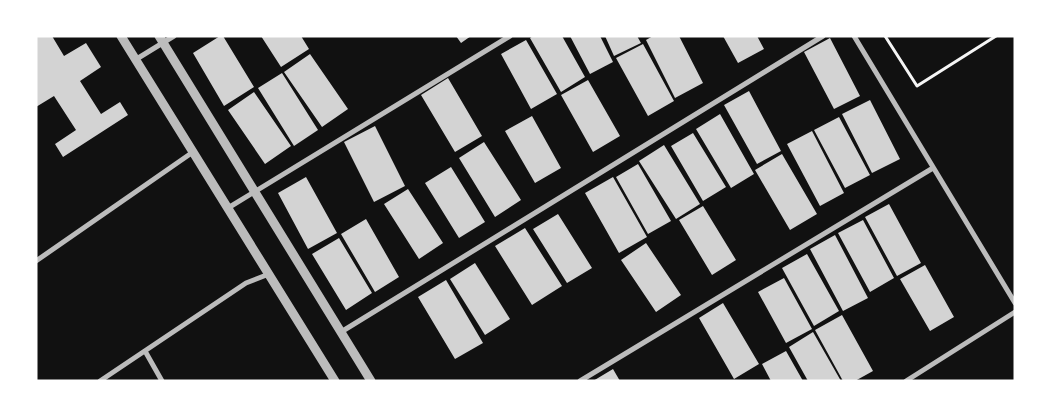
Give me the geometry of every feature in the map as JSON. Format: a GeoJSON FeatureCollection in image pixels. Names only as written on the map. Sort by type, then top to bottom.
{"type":"FeatureCollection","features":[{"type":"Feature","properties":{"kind":"street"},"geometry":{"type":"LineString","coordinates":[[121,36],[335,381]]}},
{"type":"Feature","properties":{"kind":"street"},"geometry":{"type":"LineString","coordinates":[[135,60],[161,40],[174,36]]}},
{"type":"Feature","properties":{"kind":"street"},"geometry":{"type":"LineString","coordinates":[[228,208],[510,36]]}},
{"type":"Feature","properties":{"kind":"street"},"geometry":{"type":"LineString","coordinates":[[341,332],[823,36]]}},
{"type":"Feature","properties":{"kind":"street"},"geometry":{"type":"LineString","coordinates":[[854,36],[1015,302]]}},
{"type":"Feature","properties":{"kind":"street"},"geometry":{"type":"LineString","coordinates":[[161,40],[371,381]]}},
{"type":"Feature","properties":{"kind":"street"},"geometry":{"type":"LineString","coordinates":[[36,261],[193,152]]}},
{"type":"Feature","properties":{"kind":"street"},"geometry":{"type":"LineString","coordinates":[[580,381],[934,168]]}},
{"type":"Feature","properties":{"kind":"street"},"geometry":{"type":"LineString","coordinates":[[100,381],[246,283],[269,274]]}},
{"type":"Feature","properties":{"kind":"street"},"geometry":{"type":"LineString","coordinates":[[906,381],[1015,312]]}},
{"type":"Feature","properties":{"kind":"street"},"geometry":{"type":"LineString","coordinates":[[145,351],[162,381]]}},
{"type":"Feature","properties":{"kind":"path"},"geometry":{"type":"LineString","coordinates":[[885,36],[917,86],[996,36]]}},
{"type":"Feature","properties":{"kind":"building"},"geometry":{"type":"Polygon","coordinates":[[[36,36],[52,36],[64,56],[86,43],[101,67],[80,81],[101,114],[120,102],[128,115],[63,157],[55,144],[76,130],[54,96],[36,107],[36,36]]]}},
{"type":"Feature","properties":{"kind":"building"},"geometry":{"type":"Polygon","coordinates":[[[223,36],[254,87],[224,106],[193,53],[223,36]]]}},
{"type":"Feature","properties":{"kind":"building"},"geometry":{"type":"Polygon","coordinates":[[[261,36],[301,36],[309,49],[281,67],[261,36]]]}},
{"type":"Feature","properties":{"kind":"building"},"geometry":{"type":"Polygon","coordinates":[[[456,36],[471,36],[461,43],[456,36]]]}},
{"type":"Feature","properties":{"kind":"building"},"geometry":{"type":"Polygon","coordinates":[[[533,36],[562,36],[585,77],[561,92],[530,38],[533,36]]]}},
{"type":"Feature","properties":{"kind":"building"},"geometry":{"type":"Polygon","coordinates":[[[570,36],[600,36],[613,62],[590,74],[570,36]]]}},
{"type":"Feature","properties":{"kind":"building"},"geometry":{"type":"Polygon","coordinates":[[[605,36],[637,36],[641,43],[614,56],[605,36]]]}},
{"type":"Feature","properties":{"kind":"building"},"geometry":{"type":"Polygon","coordinates":[[[653,36],[679,36],[703,83],[675,98],[646,40],[653,36]]]}},
{"type":"Feature","properties":{"kind":"building"},"geometry":{"type":"Polygon","coordinates":[[[723,36],[757,36],[764,49],[738,63],[723,36]]]}},
{"type":"Feature","properties":{"kind":"building"},"geometry":{"type":"Polygon","coordinates":[[[830,38],[860,96],[834,109],[804,52],[830,38]]]}},
{"type":"Feature","properties":{"kind":"building"},"geometry":{"type":"Polygon","coordinates":[[[526,40],[557,94],[531,109],[501,54],[526,40]]]}},
{"type":"Feature","properties":{"kind":"building"},"geometry":{"type":"Polygon","coordinates":[[[643,44],[674,101],[648,116],[616,58],[643,44]]]}},
{"type":"Feature","properties":{"kind":"building"},"geometry":{"type":"Polygon","coordinates":[[[310,54],[348,109],[322,127],[284,72],[310,54]]]}},
{"type":"Feature","properties":{"kind":"building"},"geometry":{"type":"Polygon","coordinates":[[[282,73],[318,130],[294,146],[258,88],[282,73]]]}},
{"type":"Feature","properties":{"kind":"building"},"geometry":{"type":"Polygon","coordinates":[[[448,78],[482,136],[455,152],[421,95],[448,78]]]}},
{"type":"Feature","properties":{"kind":"building"},"geometry":{"type":"Polygon","coordinates":[[[588,80],[620,136],[593,152],[561,95],[588,80]]]}},
{"type":"Feature","properties":{"kind":"building"},"geometry":{"type":"Polygon","coordinates":[[[749,91],[781,151],[757,164],[724,105],[749,91]]]}},
{"type":"Feature","properties":{"kind":"building"},"geometry":{"type":"Polygon","coordinates":[[[254,92],[291,146],[265,164],[228,110],[254,92]]]}},
{"type":"Feature","properties":{"kind":"building"},"geometry":{"type":"Polygon","coordinates":[[[870,100],[900,159],[872,173],[842,114],[870,100]]]}},
{"type":"Feature","properties":{"kind":"building"},"geometry":{"type":"Polygon","coordinates":[[[720,114],[754,174],[731,188],[696,129],[720,114]]]}},
{"type":"Feature","properties":{"kind":"building"},"geometry":{"type":"Polygon","coordinates":[[[532,116],[561,168],[535,183],[505,131],[532,116]]]}},
{"type":"Feature","properties":{"kind":"building"},"geometry":{"type":"Polygon","coordinates":[[[839,117],[870,175],[845,188],[814,130],[839,117]]]}},
{"type":"Feature","properties":{"kind":"building"},"geometry":{"type":"Polygon","coordinates":[[[375,126],[405,186],[374,202],[344,142],[375,126]]]}},
{"type":"Feature","properties":{"kind":"building"},"geometry":{"type":"Polygon","coordinates":[[[812,131],[844,193],[820,206],[787,144],[812,131]]]}},
{"type":"Feature","properties":{"kind":"building"},"geometry":{"type":"Polygon","coordinates":[[[693,133],[726,187],[703,201],[671,146],[693,133]]]}},
{"type":"Feature","properties":{"kind":"building"},"geometry":{"type":"Polygon","coordinates":[[[484,142],[521,200],[495,217],[459,158],[484,142]]]}},
{"type":"Feature","properties":{"kind":"building"},"geometry":{"type":"Polygon","coordinates":[[[664,145],[700,204],[676,219],[639,161],[664,145]]]}},
{"type":"Feature","properties":{"kind":"building"},"geometry":{"type":"Polygon","coordinates":[[[782,154],[817,214],[790,230],[755,170],[782,154]]]}},
{"type":"Feature","properties":{"kind":"building"},"geometry":{"type":"Polygon","coordinates":[[[638,164],[671,221],[648,234],[616,177],[638,164]]]}},
{"type":"Feature","properties":{"kind":"building"},"geometry":{"type":"Polygon","coordinates":[[[451,167],[485,222],[459,238],[425,183],[451,167]]]}},
{"type":"Feature","properties":{"kind":"building"},"geometry":{"type":"Polygon","coordinates":[[[306,177],[337,233],[308,249],[278,193],[306,177]]]}},
{"type":"Feature","properties":{"kind":"building"},"geometry":{"type":"Polygon","coordinates":[[[613,177],[647,237],[619,253],[585,193],[613,177]]]}},
{"type":"Feature","properties":{"kind":"building"},"geometry":{"type":"Polygon","coordinates":[[[408,189],[443,243],[419,259],[384,204],[408,189]]]}},
{"type":"Feature","properties":{"kind":"building"},"geometry":{"type":"Polygon","coordinates":[[[889,204],[921,263],[897,276],[865,217],[889,204]]]}},
{"type":"Feature","properties":{"kind":"building"},"geometry":{"type":"Polygon","coordinates":[[[703,206],[736,260],[712,275],[679,220],[703,206]]]}},
{"type":"Feature","properties":{"kind":"building"},"geometry":{"type":"Polygon","coordinates":[[[558,214],[592,268],[567,283],[533,229],[558,214]]]}},
{"type":"Feature","properties":{"kind":"building"},"geometry":{"type":"Polygon","coordinates":[[[366,219],[399,277],[375,292],[341,234],[366,219]]]}},
{"type":"Feature","properties":{"kind":"building"},"geometry":{"type":"Polygon","coordinates":[[[863,220],[894,278],[870,292],[838,233],[863,220]]]}},
{"type":"Feature","properties":{"kind":"building"},"geometry":{"type":"Polygon","coordinates":[[[525,228],[562,286],[532,305],[495,246],[525,228]]]}},
{"type":"Feature","properties":{"kind":"building"},"geometry":{"type":"Polygon","coordinates":[[[835,235],[868,298],[843,311],[810,249],[835,235]]]}},
{"type":"Feature","properties":{"kind":"building"},"geometry":{"type":"Polygon","coordinates":[[[339,238],[372,293],[346,310],[312,254],[339,238]]]}},
{"type":"Feature","properties":{"kind":"building"},"geometry":{"type":"Polygon","coordinates":[[[646,243],[681,295],[656,312],[621,260],[646,243]]]}},
{"type":"Feature","properties":{"kind":"building"},"geometry":{"type":"Polygon","coordinates":[[[807,254],[839,311],[814,326],[782,268],[807,254]]]}},
{"type":"Feature","properties":{"kind":"building"},"geometry":{"type":"Polygon","coordinates":[[[475,263],[510,319],[485,335],[450,279],[475,263]]]}},
{"type":"Feature","properties":{"kind":"building"},"geometry":{"type":"Polygon","coordinates":[[[925,265],[954,317],[930,331],[900,279],[925,265]]]}},
{"type":"Feature","properties":{"kind":"building"},"geometry":{"type":"Polygon","coordinates":[[[784,278],[812,329],[786,343],[758,292],[784,278]]]}},
{"type":"Feature","properties":{"kind":"building"},"geometry":{"type":"Polygon","coordinates":[[[446,280],[483,343],[455,359],[418,297],[446,280]]]}},
{"type":"Feature","properties":{"kind":"building"},"geometry":{"type":"Polygon","coordinates":[[[723,303],[759,364],[734,379],[699,318],[723,303]]]}},
{"type":"Feature","properties":{"kind":"building"},"geometry":{"type":"Polygon","coordinates":[[[842,315],[873,371],[855,381],[843,381],[815,330],[842,315]]]}},
{"type":"Feature","properties":{"kind":"building"},"geometry":{"type":"Polygon","coordinates":[[[813,332],[841,381],[808,381],[789,347],[813,332]]]}},
{"type":"Feature","properties":{"kind":"building"},"geometry":{"type":"Polygon","coordinates":[[[786,351],[803,381],[771,381],[762,364],[786,351]]]}},
{"type":"Feature","properties":{"kind":"building"},"geometry":{"type":"Polygon","coordinates":[[[613,369],[620,381],[593,381],[613,369]]]}}]}
